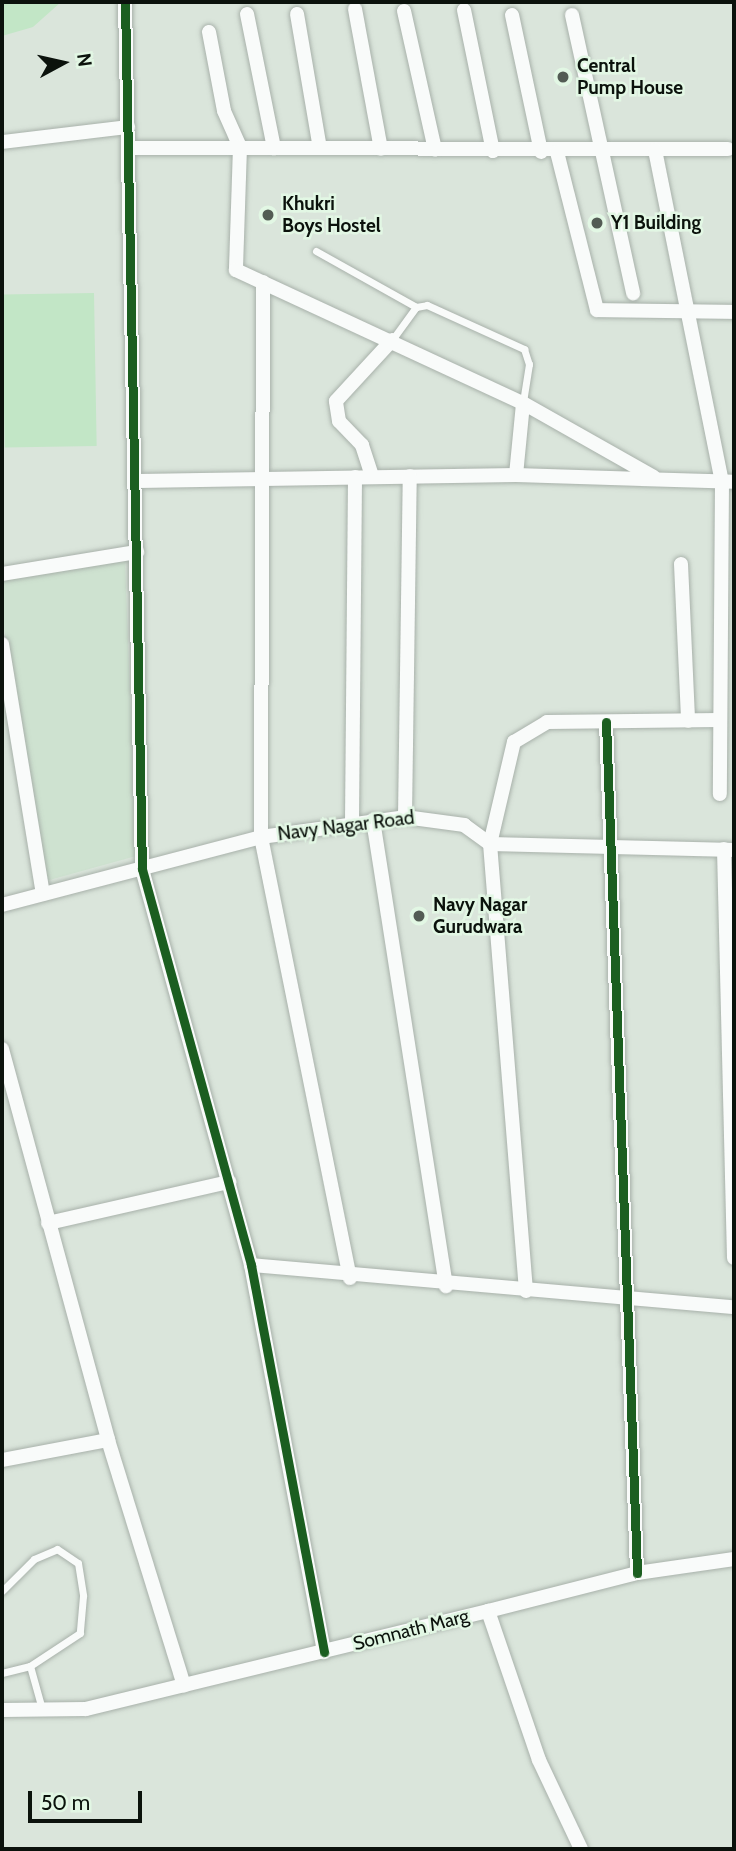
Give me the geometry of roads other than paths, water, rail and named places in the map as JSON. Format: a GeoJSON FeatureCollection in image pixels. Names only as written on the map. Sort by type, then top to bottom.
{"type":"FeatureCollection","features":[{"type":"Feature","properties":{"kind":"street"},"geometry":{"type":"LineString","coordinates":[[125,2],[138,481],[142,869],[251,1265],[324,1652]]}},
{"type":"Feature","properties":{"kind":"street"},"geometry":{"type":"LineString","coordinates":[[355,9],[381,149]]}},
{"type":"Feature","properties":{"kind":"street"},"geometry":{"type":"LineString","coordinates":[[464,10],[493,151]]}},
{"type":"Feature","properties":{"kind":"street"},"geometry":{"type":"LineString","coordinates":[[404,11],[435,150]]}},
{"type":"Feature","properties":{"kind":"street"},"geometry":{"type":"LineString","coordinates":[[247,14],[274,148]]}},
{"type":"Feature","properties":{"kind":"street"},"geometry":{"type":"LineString","coordinates":[[297,14],[320,148]]}},
{"type":"Feature","properties":{"kind":"street"},"geometry":{"type":"LineString","coordinates":[[512,15],[541,152]]}},
{"type":"Feature","properties":{"kind":"street"},"geometry":{"type":"LineString","coordinates":[[572,15],[599,152],[634,293]]}},
{"type":"Feature","properties":{"kind":"street"},"geometry":{"type":"LineString","coordinates":[[209,32],[224,111],[240,147],[236,270],[523,403],[654,477]]}},
{"type":"Feature","properties":{"kind":"street"},"geometry":{"type":"LineString","coordinates":[[2,142],[128,127]]}},
{"type":"Feature","properties":{"kind":"street"},"geometry":{"type":"LineString","coordinates":[[129,148],[541,152],[728,149]]}},
{"type":"Feature","properties":{"kind":"street"},"geometry":{"type":"LineString","coordinates":[[655,150],[728,482],[719,720],[720,794]]}},
{"type":"Feature","properties":{"kind":"street"},"geometry":{"type":"LineString","coordinates":[[557,152],[597,310],[734,312]]}},
{"type":"Feature","properties":{"kind":"street"},"geometry":{"type":"LineString","coordinates":[[263,282],[261,837],[350,1278]]}},
{"type":"Feature","properties":{"kind":"street"},"geometry":{"type":"LineString","coordinates":[[372,476],[362,444],[340,421],[336,401],[392,340]]}},
{"type":"Feature","properties":{"kind":"street"},"geometry":{"type":"LineString","coordinates":[[516,475],[523,403]]}},
{"type":"Feature","properties":{"kind":"street"},"geometry":{"type":"LineString","coordinates":[[138,481],[516,475],[654,477],[728,482]]}},
{"type":"Feature","properties":{"kind":"street"},"geometry":{"type":"LineString","coordinates":[[405,817],[410,476]]}},
{"type":"Feature","properties":{"kind":"street"},"geometry":{"type":"LineString","coordinates":[[352,822],[355,477]]}},
{"type":"Feature","properties":{"kind":"street"},"geometry":{"type":"LineString","coordinates":[[2,575],[137,552]]}},
{"type":"Feature","properties":{"kind":"street"},"geometry":{"type":"LineString","coordinates":[[681,564],[688,721]]}},
{"type":"Feature","properties":{"kind":"street"},"geometry":{"type":"LineString","coordinates":[[2,644],[43,894]]}},
{"type":"Feature","properties":{"kind":"street"},"geometry":{"type":"LineString","coordinates":[[526,1291],[490,844],[514,742],[547,722],[719,720]]}},
{"type":"Feature","properties":{"kind":"street"},"geometry":{"type":"LineString","coordinates":[[606,722],[624,1296],[637,1573]]}},
{"type":"Feature","properties":{"kind":"street","name":"Navy Nagar Road"},"geometry":{"type":"LineString","coordinates":[[2,905],[261,837],[352,822],[405,817],[464,825],[490,844]]}},
{"type":"Feature","properties":{"kind":"street"},"geometry":{"type":"LineString","coordinates":[[373,820],[446,1286]]}},
{"type":"Feature","properties":{"kind":"street"},"geometry":{"type":"LineString","coordinates":[[490,844],[729,849],[734,1258]]}},
{"type":"Feature","properties":{"kind":"street"},"geometry":{"type":"LineString","coordinates":[[2,1049],[108,1440],[184,1686]]}},
{"type":"Feature","properties":{"kind":"street"},"geometry":{"type":"LineString","coordinates":[[48,1223],[229,1182]]}},
{"type":"Feature","properties":{"kind":"street"},"geometry":{"type":"LineString","coordinates":[[251,1265],[350,1278],[624,1296],[734,1307]]}},
{"type":"Feature","properties":{"kind":"street"},"geometry":{"type":"LineString","coordinates":[[2,1460],[108,1440]]}},
{"type":"Feature","properties":{"kind":"street"},"geometry":{"type":"LineString","coordinates":[[488,1611],[637,1573],[734,1559]]}},
{"type":"Feature","properties":{"kind":"street","name":"Somnath Marg"},"geometry":{"type":"LineString","coordinates":[[2,1710],[86,1709],[488,1611],[539,1760],[581,1849]]}},
{"type":"Feature","properties":{"kind":"lane"},"geometry":{"type":"LineString","coordinates":[[316,251],[416,307],[427,305],[524,349],[529,364],[523,403]]}},
{"type":"Feature","properties":{"kind":"lane"},"geometry":{"type":"LineString","coordinates":[[392,340],[416,307]]}},
{"type":"Feature","properties":{"kind":"lane"},"geometry":{"type":"LineString","coordinates":[[2,1591],[34,1559],[57,1549],[78,1563],[80,1633],[30,1666],[2,1673]]}},
{"type":"Feature","properties":{"kind":"lane"},"geometry":{"type":"LineString","coordinates":[[30,1666],[42,1710]]}},
{"type":"Feature","properties":{"kind":"place","name":"Central Pump House"},"geometry":{"type":"Point","coordinates":[563,77]}},
{"type":"Feature","properties":{"kind":"place","name":"Khukri Boys Hostel"},"geometry":{"type":"Point","coordinates":[268,215]}},
{"type":"Feature","properties":{"kind":"place","name":"Y1 Building"},"geometry":{"type":"Point","coordinates":[597,223]}},
{"type":"Feature","properties":{"kind":"place","name":"Navy Nagar Gurudwara"},"geometry":{"type":"Point","coordinates":[419,916]}}]}
